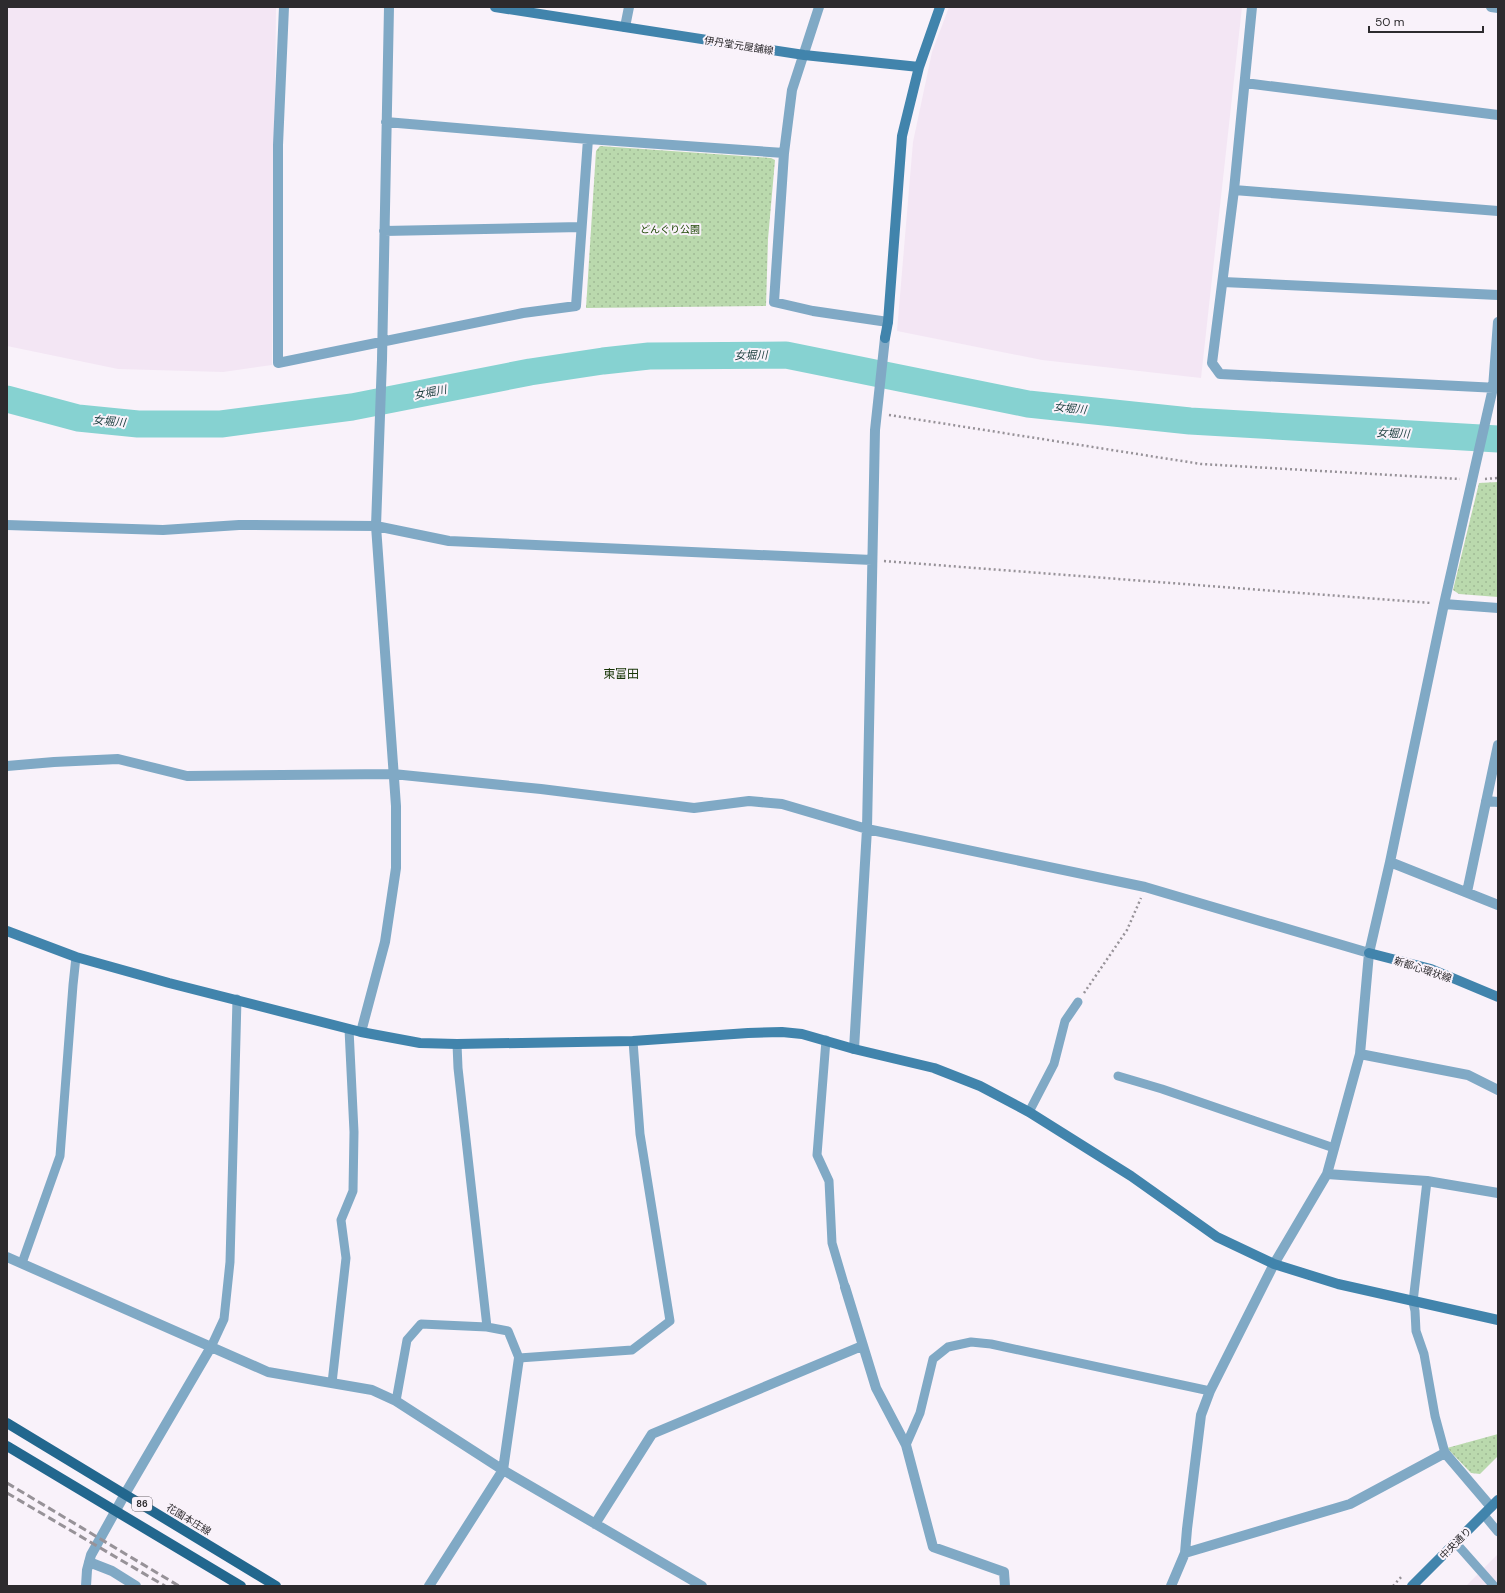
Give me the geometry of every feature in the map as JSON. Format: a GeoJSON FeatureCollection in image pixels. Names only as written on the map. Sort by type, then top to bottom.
{"type":"FeatureCollection","features":[{"type":"Feature","properties":{"kind":"main road","name":"花園本庄線"},"geometry":{"type":"LineString","coordinates":[[7,1424],[276,1586]]}},
{"type":"Feature","properties":{"kind":"main road","name":"86"},"geometry":{"type":"LineString","coordinates":[[7,1446],[241,1586]]}},
{"type":"Feature","properties":{"kind":"street"},"geometry":{"type":"LineString","coordinates":[[284,7],[278,145],[278,363],[523,313],[576,306],[588,139]]}},
{"type":"Feature","properties":{"kind":"street"},"geometry":{"type":"LineString","coordinates":[[362,1032],[385,942],[396,868],[396,806],[376,526],[382,360],[389,7]]}},
{"type":"Feature","properties":{"kind":"street","name":"伊丹堂元屋舗線"},"geometry":{"type":"LineString","coordinates":[[495,7],[804,55],[919,67]]}},
{"type":"Feature","properties":{"kind":"street"},"geometry":{"type":"LineString","coordinates":[[625,27],[629,7]]}},
{"type":"Feature","properties":{"kind":"street"},"geometry":{"type":"LineString","coordinates":[[820,7],[792,90],[784,153],[774,302],[813,311],[888,322]]}},
{"type":"Feature","properties":{"kind":"street"},"geometry":{"type":"LineString","coordinates":[[854,1049],[866,829],[874,430],[888,322],[902,136],[919,67],[940,7]]}},
{"type":"Feature","properties":{"kind":"street"},"geometry":{"type":"LineString","coordinates":[[1252,7],[1234,190],[1212,363],[1220,374],[1496,388]]}},
{"type":"Feature","properties":{"kind":"street"},"geometry":{"type":"LineString","coordinates":[[1490,7],[1498,8]]}},
{"type":"Feature","properties":{"kind":"street"},"geometry":{"type":"LineString","coordinates":[[1244,83],[1498,115]]}},
{"type":"Feature","properties":{"kind":"street"},"geometry":{"type":"LineString","coordinates":[[386,122],[588,139],[784,153]]}},
{"type":"Feature","properties":{"kind":"street"},"geometry":{"type":"LineString","coordinates":[[1234,190],[1498,211]]}},
{"type":"Feature","properties":{"kind":"street"},"geometry":{"type":"LineString","coordinates":[[384,231],[581,227]]}},
{"type":"Feature","properties":{"kind":"street"},"geometry":{"type":"LineString","coordinates":[[1222,282],[1498,295]]}},
{"type":"Feature","properties":{"kind":"street"},"geometry":{"type":"LineString","coordinates":[[1171,1586],[1186,1553],[1187,1529],[1201,1415],[1210,1391],[1274,1264],[1327,1174],[1360,1054],[1369,953],[1390,862],[1444,604],[1490,404],[1496,388],[1498,322]]}},
{"type":"Feature","properties":{"kind":"street"},"geometry":{"type":"LineString","coordinates":[[7,525],[163,530],[239,525],[376,526],[448,540],[872,560]]}},
{"type":"Feature","properties":{"kind":"street"},"geometry":{"type":"LineString","coordinates":[[1444,604],[1498,608]]}},
{"type":"Feature","properties":{"kind":"street"},"geometry":{"type":"LineString","coordinates":[[1467,892],[1498,745]]}},
{"type":"Feature","properties":{"kind":"street"},"geometry":{"type":"LineString","coordinates":[[7,766],[54,762],[118,760],[187,776],[393,774],[541,789],[694,808],[749,801],[782,804],[866,829],[1145,888],[1369,953]]}},
{"type":"Feature","properties":{"kind":"street"},"geometry":{"type":"LineString","coordinates":[[1486,801],[1498,802]]}},
{"type":"Feature","properties":{"kind":"street"},"geometry":{"type":"LineString","coordinates":[[1390,862],[1498,905]]}},
{"type":"Feature","properties":{"kind":"street"},"geometry":{"type":"LineString","coordinates":[[7,931],[76,957],[169,983],[349,1029],[420,1043],[457,1044],[633,1041],[782,1032],[802,1034],[854,1049],[934,1068],[980,1086],[1029,1112],[1131,1176],[1217,1238],[1274,1264],[1338,1284],[1498,1320]]}},
{"type":"Feature","properties":{"kind":"street","name":"新都心環状線"},"geometry":{"type":"LineString","coordinates":[[1369,953],[1431,969],[1498,997]]}},
{"type":"Feature","properties":{"kind":"street"},"geometry":{"type":"LineString","coordinates":[[1360,1054],[1468,1075],[1498,1090]]}},
{"type":"Feature","properties":{"kind":"street"},"geometry":{"type":"LineString","coordinates":[[1327,1174],[1427,1181],[1498,1193]]}},
{"type":"Feature","properties":{"kind":"street"},"geometry":{"type":"LineString","coordinates":[[7,1257],[268,1372],[372,1390],[396,1401],[503,1470],[702,1586]]}},
{"type":"Feature","properties":{"kind":"street"},"geometry":{"type":"LineString","coordinates":[[845,1288],[876,1388],[906,1446],[933,1547],[1004,1572],[1005,1586]]}},
{"type":"Feature","properties":{"kind":"street"},"geometry":{"type":"LineString","coordinates":[[595,1524],[652,1434],[862,1346]]}},
{"type":"Feature","properties":{"kind":"street"},"geometry":{"type":"LineString","coordinates":[[86,1586],[87,1570],[91,1555],[125,1494],[212,1347]]}},
{"type":"Feature","properties":{"kind":"street"},"geometry":{"type":"LineString","coordinates":[[429,1586],[503,1470],[519,1358]]}},
{"type":"Feature","properties":{"kind":"street"},"geometry":{"type":"LineString","coordinates":[[1186,1553],[1350,1504],[1445,1453],[1491,1507]]}},
{"type":"Feature","properties":{"kind":"street","name":"中央通り"},"geometry":{"type":"LineString","coordinates":[[1412,1586],[1491,1507]]}},
{"type":"Feature","properties":{"kind":"street"},"geometry":{"type":"LineString","coordinates":[[89,1562],[112,1572],[136,1586]]}},
{"type":"Feature","properties":{"kind":"lane"},"geometry":{"type":"LineString","coordinates":[[22,1263],[60,1156],[76,957]]}},
{"type":"Feature","properties":{"kind":"lane"},"geometry":{"type":"LineString","coordinates":[[212,1347],[224,1319],[230,1262],[237,1000]]}},
{"type":"Feature","properties":{"kind":"lane"},"geometry":{"type":"LineString","coordinates":[[1029,1112],[1054,1064],[1065,1021],[1078,1002]]}},
{"type":"Feature","properties":{"kind":"lane"},"geometry":{"type":"LineString","coordinates":[[332,1383],[346,1258],[341,1220],[353,1191],[354,1132],[349,1029]]}},
{"type":"Feature","properties":{"kind":"lane"},"geometry":{"type":"LineString","coordinates":[[826,1040],[817,1155],[829,1181],[832,1243],[845,1288]]}},
{"type":"Feature","properties":{"kind":"lane"},"geometry":{"type":"LineString","coordinates":[[396,1401],[407,1340],[421,1324],[487,1327],[508,1331],[519,1358],[632,1350],[670,1320],[640,1134],[633,1041]]}},
{"type":"Feature","properties":{"kind":"lane"},"geometry":{"type":"LineString","coordinates":[[457,1044],[458,1068],[487,1327]]}},
{"type":"Feature","properties":{"kind":"lane"},"geometry":{"type":"LineString","coordinates":[[1118,1076],[1162,1089],[1334,1148]]}},
{"type":"Feature","properties":{"kind":"lane"},"geometry":{"type":"LineString","coordinates":[[1427,1181],[1413,1302],[1416,1331],[1424,1354],[1435,1416],[1445,1453]]}},
{"type":"Feature","properties":{"kind":"lane"},"geometry":{"type":"LineString","coordinates":[[906,1446],[920,1413],[933,1359],[948,1347],[971,1342],[991,1344],[1210,1391]]}},
{"type":"Feature","properties":{"kind":"lane"},"geometry":{"type":"LineString","coordinates":[[1491,1507],[1498,1532]]}},
{"type":"Feature","properties":{"kind":"lane"},"geometry":{"type":"LineString","coordinates":[[1455,1542],[1494,1586]]}},
{"type":"Feature","properties":{"kind":"path"},"geometry":{"type":"LineString","coordinates":[[877,413],[1201,464],[1474,477]]}},
{"type":"Feature","properties":{"kind":"path"},"geometry":{"type":"LineString","coordinates":[[872,560],[1444,604]]}},
{"type":"Feature","properties":{"kind":"path"},"geometry":{"type":"LineString","coordinates":[[1078,1002],[1127,930],[1145,888]]}},
{"type":"Feature","properties":{"kind":"shaded area"},"geometry":{"type":"Polygon","coordinates":[[[7,7],[276,7],[272,365],[223,372],[118,369],[7,346],[7,7]]]}},
{"type":"Feature","properties":{"kind":"shaded area"},"geometry":{"type":"Polygon","coordinates":[[[949,7],[1242,7],[1201,378],[1042,360],[897,331],[913,142],[932,52],[949,7]]]}},
{"type":"Feature","properties":{"kind":"shaded area"},"geometry":{"type":"Polygon","coordinates":[[[1498,1554],[1498,1586],[1466,1586],[1498,1554]]]}},
{"type":"Feature","properties":{"kind":"green space","name":"どんぐり公園"},"geometry":{"type":"Polygon","coordinates":[[[600,146],[771,158],[775,160],[768,239],[766,306],[586,308],[596,151],[600,146]]]}},
{"type":"Feature","properties":{"kind":"green space"},"geometry":{"type":"Polygon","coordinates":[[[1498,482],[1498,597],[1459,594],[1453,590],[1479,483],[1498,482]]]}},
{"type":"Feature","properties":{"kind":"green space"},"geometry":{"type":"Polygon","coordinates":[[[1498,1434],[1498,1456],[1480,1474],[1471,1473],[1447,1448],[1498,1434]]]}},
{"type":"Feature","properties":{"kind":"waterway","name":"女堀川"},"geometry":{"type":"LineString","coordinates":[[7,399],[78,418],[138,424],[221,424],[352,407],[530,372],[603,361],[649,356],[786,355],[1028,404],[1190,421],[1498,439]]}},
{"type":"Feature","properties":{"kind":"railway"},"geometry":{"type":"LineString","coordinates":[[7,1483],[179,1586]]}},
{"type":"Feature","properties":{"kind":"railway"},"geometry":{"type":"LineString","coordinates":[[7,1493],[165,1586]]}},
{"type":"Feature","properties":{"kind":"district","name":"東富田"},"geometry":{"type":"Point","coordinates":[621,674]}}]}
